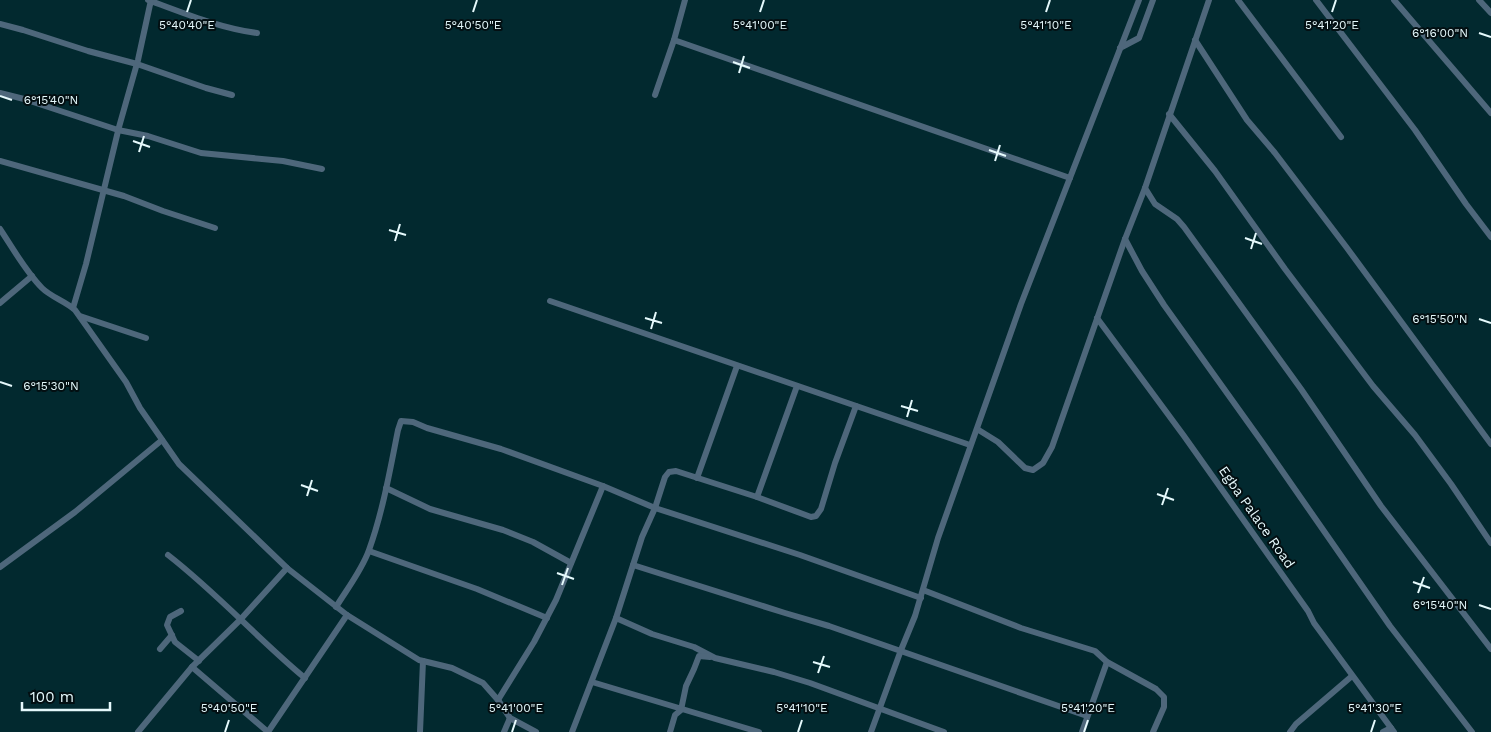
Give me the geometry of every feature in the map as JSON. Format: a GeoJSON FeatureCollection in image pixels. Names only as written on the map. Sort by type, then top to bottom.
{"type":"FeatureCollection","features":[{"type":"Feature","properties":{"kind":"street"},"geometry":{"type":"LineString","coordinates":[[73,308],[86,264],[118,130],[137,64],[150,0],[213,23],[257,33]]}},
{"type":"Feature","properties":{"kind":"street"},"geometry":{"type":"LineString","coordinates":[[655,95],[674,40],[685,0]]}},
{"type":"Feature","properties":{"kind":"street"},"geometry":{"type":"LineString","coordinates":[[871,732],[878,709],[916,616],[938,538],[1020,304],[1138,0]]}},
{"type":"Feature","properties":{"kind":"street"},"geometry":{"type":"LineString","coordinates":[[1120,48],[1139,38],[1154,0]]}},
{"type":"Feature","properties":{"kind":"street"},"geometry":{"type":"LineString","coordinates":[[977,429],[998,442],[1025,468],[1033,470],[1043,463],[1052,447],[1125,239],[1145,188],[1209,0]]}},
{"type":"Feature","properties":{"kind":"street"},"geometry":{"type":"LineString","coordinates":[[1238,0],[1341,137]]}},
{"type":"Feature","properties":{"kind":"street"},"geometry":{"type":"LineString","coordinates":[[1316,0],[1415,130],[1491,237]]}},
{"type":"Feature","properties":{"kind":"street"},"geometry":{"type":"LineString","coordinates":[[1394,0],[1491,113]]}},
{"type":"Feature","properties":{"kind":"street"},"geometry":{"type":"LineString","coordinates":[[1479,0],[1491,14]]}},
{"type":"Feature","properties":{"kind":"street"},"geometry":{"type":"LineString","coordinates":[[0,24],[137,64],[232,95]]}},
{"type":"Feature","properties":{"kind":"street"},"geometry":{"type":"LineString","coordinates":[[674,40],[1070,178]]}},
{"type":"Feature","properties":{"kind":"street"},"geometry":{"type":"LineString","coordinates":[[1195,40],[1247,120],[1275,153],[1347,248],[1491,444]]}},
{"type":"Feature","properties":{"kind":"street"},"geometry":{"type":"LineString","coordinates":[[0,93],[118,130],[148,136],[201,153],[283,161],[322,169]]}},
{"type":"Feature","properties":{"kind":"street"},"geometry":{"type":"LineString","coordinates":[[1169,114],[1216,171],[1285,269],[1367,378],[1415,435],[1491,543]]}},
{"type":"Feature","properties":{"kind":"street"},"geometry":{"type":"LineString","coordinates":[[0,161],[124,196],[215,228]]}},
{"type":"Feature","properties":{"kind":"street"},"geometry":{"type":"LineString","coordinates":[[1145,188],[1155,204],[1184,227],[1295,381],[1381,506],[1491,649]]}},
{"type":"Feature","properties":{"kind":"street"},"geometry":{"type":"LineString","coordinates":[[0,229],[43,289],[73,308],[79,315],[126,382],[140,408],[185,470],[287,568],[347,615],[423,661],[452,668],[483,683],[510,718],[536,732]]}},
{"type":"Feature","properties":{"kind":"street"},"geometry":{"type":"LineString","coordinates":[[1125,239],[1142,271],[1164,305],[1390,626],[1472,732]]}},
{"type":"Feature","properties":{"kind":"street"},"geometry":{"type":"LineString","coordinates":[[0,303],[32,276]]}},
{"type":"Feature","properties":{"kind":"street"},"geometry":{"type":"LineString","coordinates":[[550,301],[970,445]]}},
{"type":"Feature","properties":{"kind":"street"},"geometry":{"type":"LineString","coordinates":[[79,315],[146,338]]}},
{"type":"Feature","properties":{"kind":"street","name":"Egba Palace Road"},"geometry":{"type":"LineString","coordinates":[[1097,318],[1219,484],[1308,611],[1314,623],[1392,730]]}},
{"type":"Feature","properties":{"kind":"street"},"geometry":{"type":"LineString","coordinates":[[697,478],[737,366]]}},
{"type":"Feature","properties":{"kind":"street"},"geometry":{"type":"LineString","coordinates":[[757,497],[797,386]]}},
{"type":"Feature","properties":{"kind":"street"},"geometry":{"type":"LineString","coordinates":[[572,732],[616,618],[642,537],[655,508],[665,476],[669,472],[676,471],[757,497],[810,518],[816,516],[821,510],[835,463],[856,406]]}},
{"type":"Feature","properties":{"kind":"street"},"geometry":{"type":"LineString","coordinates":[[336,607],[359,570],[368,551],[386,488],[401,421],[413,422],[427,428],[501,449],[603,486],[655,508],[800,555],[921,598]]}},
{"type":"Feature","properties":{"kind":"street"},"geometry":{"type":"LineString","coordinates":[[0,567],[75,512],[162,440]]}},
{"type":"Feature","properties":{"kind":"street"},"geometry":{"type":"LineString","coordinates":[[498,700],[534,642],[556,600],[603,486]]}},
{"type":"Feature","properties":{"kind":"street"},"geometry":{"type":"LineString","coordinates":[[386,488],[430,509],[503,530],[533,542],[571,563]]}},
{"type":"Feature","properties":{"kind":"street"},"geometry":{"type":"LineString","coordinates":[[368,551],[477,589],[547,618]]}},
{"type":"Feature","properties":{"kind":"street"},"geometry":{"type":"LineString","coordinates":[[168,555],[194,575],[275,654],[305,678]]}},
{"type":"Feature","properties":{"kind":"street"},"geometry":{"type":"LineString","coordinates":[[633,564],[901,650],[1087,716]]}},
{"type":"Feature","properties":{"kind":"street"},"geometry":{"type":"LineString","coordinates":[[138,732],[192,667],[240,620],[287,568]]}},
{"type":"Feature","properties":{"kind":"street"},"geometry":{"type":"LineString","coordinates":[[923,590],[1021,628],[1095,651],[1107,662],[1156,689],[1164,697],[1164,707],[1153,732]]}},
{"type":"Feature","properties":{"kind":"street"},"geometry":{"type":"LineString","coordinates":[[180,611],[170,617],[167,625],[176,642],[199,661]]}},
{"type":"Feature","properties":{"kind":"street"},"geometry":{"type":"LineString","coordinates":[[192,667],[268,732],[347,615]]}},
{"type":"Feature","properties":{"kind":"street"},"geometry":{"type":"LineString","coordinates":[[616,618],[652,634],[694,647],[715,658],[810,683],[944,732]]}},
{"type":"Feature","properties":{"kind":"street"},"geometry":{"type":"LineString","coordinates":[[160,649],[172,635]]}},
{"type":"Feature","properties":{"kind":"street"},"geometry":{"type":"LineString","coordinates":[[670,732],[675,715],[681,710],[686,686],[699,656],[750,667],[797,682]]}},
{"type":"Feature","properties":{"kind":"street"},"geometry":{"type":"LineString","coordinates":[[420,732],[423,661]]}},
{"type":"Feature","properties":{"kind":"street"},"geometry":{"type":"LineString","coordinates":[[1082,732],[1107,662]]}},
{"type":"Feature","properties":{"kind":"street"},"geometry":{"type":"LineString","coordinates":[[1290,732],[1303,717],[1352,676]]}},
{"type":"Feature","properties":{"kind":"street"},"geometry":{"type":"LineString","coordinates":[[592,682],[759,732]]}},
{"type":"Feature","properties":{"kind":"street"},"geometry":{"type":"LineString","coordinates":[[504,732],[510,718]]}},
{"type":"Feature","properties":{"kind":"street"},"geometry":{"type":"LineString","coordinates":[[1383,732],[1392,730]]}}]}
